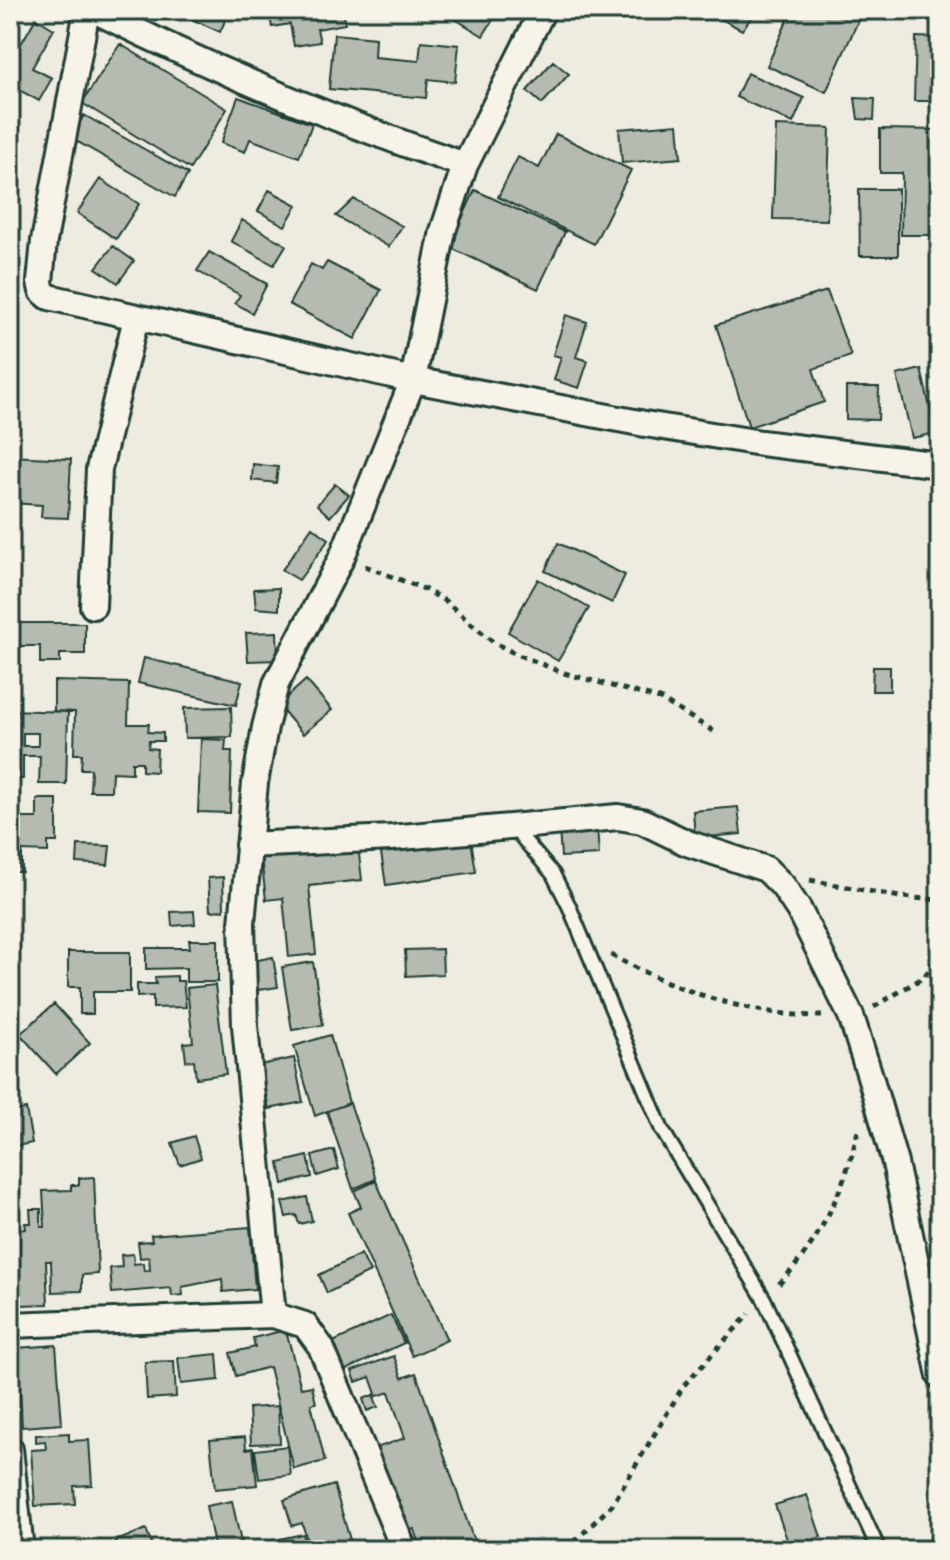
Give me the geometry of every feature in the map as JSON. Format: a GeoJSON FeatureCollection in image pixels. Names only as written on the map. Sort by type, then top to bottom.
{"type":"FeatureCollection","features":[{"type":"Feature","properties":{"kind":"street"},"geometry":{"type":"LineString","coordinates":[[87,10],[44,241],[40,282],[42,291],[49,297],[307,353],[413,380],[761,443],[940,465]]}},
{"type":"Feature","properties":{"kind":"street"},"geometry":{"type":"LineString","coordinates":[[94,10],[173,50],[366,131],[465,165]]}},
{"type":"Feature","properties":{"kind":"street"},"geometry":{"type":"LineString","coordinates":[[273,1315],[245,1026],[242,923],[257,769],[276,684],[342,557],[413,380],[443,231],[465,165],[543,10]]}},
{"type":"Feature","properties":{"kind":"street"},"geometry":{"type":"LineString","coordinates":[[93,606],[99,469],[136,318]]}},
{"type":"Feature","properties":{"kind":"street"},"geometry":{"type":"LineString","coordinates":[[248,845],[514,828],[618,817],[642,821],[687,843],[766,869],[783,886],[799,910],[851,1016],[895,1163],[940,1376]]}},
{"type":"Feature","properties":{"kind":"street"},"geometry":{"type":"LineString","coordinates":[[10,1325],[273,1315],[305,1325],[321,1347],[404,1550]]}},
{"type":"Feature","properties":{"kind":"street"},"geometry":{"type":"LineString","coordinates":[[10,1449],[21,1550]]}},
{"type":"Feature","properties":{"kind":"lane"},"geometry":{"type":"LineString","coordinates":[[514,828],[553,874],[585,940],[634,1068],[662,1130],[764,1299],[879,1550]]}},
{"type":"Feature","properties":{"kind":"path"},"geometry":{"type":"LineString","coordinates":[[342,557],[424,589],[445,601],[493,642],[516,654],[564,673],[660,699],[715,732]]}},
{"type":"Feature","properties":{"kind":"path"},"geometry":{"type":"LineString","coordinates":[[766,869],[844,888],[940,900]]}},
{"type":"Feature","properties":{"kind":"path"},"geometry":{"type":"LineString","coordinates":[[585,940],[682,989],[790,1016],[851,1016],[900,994],[924,977],[940,954]]}},
{"type":"Feature","properties":{"kind":"path"},"geometry":{"type":"LineString","coordinates":[[566,1550],[612,1505],[684,1385],[797,1266],[840,1191],[858,1128]]}},
{"type":"Feature","properties":{"kind":"building"},"geometry":{"type":"Polygon","coordinates":[[[172,10],[230,10],[220,32],[172,10]]]}},
{"type":"Feature","properties":{"kind":"building"},"geometry":{"type":"Polygon","coordinates":[[[283,10],[343,10],[345,24],[317,29],[320,42],[294,46],[290,24],[272,27],[269,13],[283,10]]]}},
{"type":"Feature","properties":{"kind":"building"},"geometry":{"type":"Polygon","coordinates":[[[450,10],[499,10],[483,36],[447,14],[450,10]]]}},
{"type":"Feature","properties":{"kind":"building"},"geometry":{"type":"Polygon","coordinates":[[[704,10],[757,10],[742,30],[704,10]]]}},
{"type":"Feature","properties":{"kind":"building"},"geometry":{"type":"Polygon","coordinates":[[[792,10],[863,10],[826,92],[767,66],[792,10]]]}},
{"type":"Feature","properties":{"kind":"building"},"geometry":{"type":"Polygon","coordinates":[[[36,18],[54,29],[32,68],[52,78],[39,101],[10,85],[10,63],[36,18]]]}},
{"type":"Feature","properties":{"kind":"building"},"geometry":{"type":"Polygon","coordinates":[[[334,34],[375,38],[374,57],[419,61],[421,41],[459,45],[455,82],[428,79],[426,98],[329,89],[334,34]]]}},
{"type":"Feature","properties":{"kind":"building"},"geometry":{"type":"Polygon","coordinates":[[[916,37],[940,38],[940,101],[914,101],[916,37]]]}},
{"type":"Feature","properties":{"kind":"building"},"geometry":{"type":"Polygon","coordinates":[[[120,44],[227,109],[190,169],[82,103],[120,44]]]}},
{"type":"Feature","properties":{"kind":"building"},"geometry":{"type":"Polygon","coordinates":[[[553,61],[569,74],[542,104],[527,91],[553,61]]]}},
{"type":"Feature","properties":{"kind":"building"},"geometry":{"type":"Polygon","coordinates":[[[747,73],[804,98],[793,123],[736,97],[747,73]]]}},
{"type":"Feature","properties":{"kind":"building"},"geometry":{"type":"Polygon","coordinates":[[[238,97],[312,124],[299,157],[250,139],[245,152],[221,143],[238,97]]]}},
{"type":"Feature","properties":{"kind":"building"},"geometry":{"type":"Polygon","coordinates":[[[855,98],[875,99],[874,120],[858,119],[855,98]]]}},
{"type":"Feature","properties":{"kind":"building"},"geometry":{"type":"Polygon","coordinates":[[[84,115],[188,174],[175,197],[71,138],[84,115]]]}},
{"type":"Feature","properties":{"kind":"building"},"geometry":{"type":"Polygon","coordinates":[[[678,124],[681,158],[622,163],[619,129],[678,124]]]}},
{"type":"Feature","properties":{"kind":"building"},"geometry":{"type":"Polygon","coordinates":[[[776,126],[830,128],[827,220],[773,219],[776,126]]]}},
{"type":"Feature","properties":{"kind":"building"},"geometry":{"type":"Polygon","coordinates":[[[880,129],[940,130],[940,235],[901,235],[902,173],[880,173],[880,129]]]}},
{"type":"Feature","properties":{"kind":"building"},"geometry":{"type":"Polygon","coordinates":[[[556,134],[631,170],[594,244],[498,197],[518,157],[539,168],[556,134]]]}},
{"type":"Feature","properties":{"kind":"building"},"geometry":{"type":"Polygon","coordinates":[[[100,179],[139,204],[116,239],[77,213],[100,179]]]}},
{"type":"Feature","properties":{"kind":"building"},"geometry":{"type":"Polygon","coordinates":[[[859,189],[898,189],[898,256],[860,256],[859,189]]]}},
{"type":"Feature","properties":{"kind":"building"},"geometry":{"type":"Polygon","coordinates":[[[269,190],[297,205],[285,226],[258,211],[269,190]]]}},
{"type":"Feature","properties":{"kind":"building"},"geometry":{"type":"Polygon","coordinates":[[[475,190],[565,232],[538,289],[449,247],[475,190]]]}},
{"type":"Feature","properties":{"kind":"building"},"geometry":{"type":"Polygon","coordinates":[[[354,199],[402,226],[389,247],[336,216],[354,199]]]}},
{"type":"Feature","properties":{"kind":"building"},"geometry":{"type":"Polygon","coordinates":[[[242,220],[286,245],[274,265],[231,241],[242,220]]]}},
{"type":"Feature","properties":{"kind":"building"},"geometry":{"type":"Polygon","coordinates":[[[113,246],[134,261],[118,283],[96,268],[113,246]]]}},
{"type":"Feature","properties":{"kind":"building"},"geometry":{"type":"Polygon","coordinates":[[[209,252],[267,284],[252,313],[235,303],[240,295],[197,271],[209,252]]]}},
{"type":"Feature","properties":{"kind":"building"},"geometry":{"type":"Polygon","coordinates":[[[327,262],[381,290],[355,339],[289,304],[311,264],[322,270],[327,262]]]}},
{"type":"Feature","properties":{"kind":"building"},"geometry":{"type":"Polygon","coordinates":[[[827,291],[851,356],[813,369],[824,402],[749,427],[716,325],[827,291]]]}},
{"type":"Feature","properties":{"kind":"building"},"geometry":{"type":"Polygon","coordinates":[[[566,315],[587,322],[576,357],[588,361],[579,388],[554,380],[561,357],[553,355],[566,315]]]}},
{"type":"Feature","properties":{"kind":"building"},"geometry":{"type":"Polygon","coordinates":[[[921,369],[936,433],[912,438],[897,375],[921,369]]]}},
{"type":"Feature","properties":{"kind":"building"},"geometry":{"type":"Polygon","coordinates":[[[846,387],[879,387],[878,420],[846,419],[846,387]]]}},
{"type":"Feature","properties":{"kind":"building"},"geometry":{"type":"Polygon","coordinates":[[[10,456],[71,459],[68,518],[41,517],[42,505],[10,503],[10,456]]]}},
{"type":"Feature","properties":{"kind":"building"},"geometry":{"type":"Polygon","coordinates":[[[253,464],[278,467],[276,483],[252,480],[253,464]]]}},
{"type":"Feature","properties":{"kind":"building"},"geometry":{"type":"Polygon","coordinates":[[[335,484],[349,495],[330,517],[317,505],[335,484]]]}},
{"type":"Feature","properties":{"kind":"building"},"geometry":{"type":"Polygon","coordinates":[[[312,527],[329,539],[299,580],[282,570],[312,527]]]}},
{"type":"Feature","properties":{"kind":"building"},"geometry":{"type":"Polygon","coordinates":[[[558,543],[625,575],[612,603],[545,571],[558,543]]]}},
{"type":"Feature","properties":{"kind":"building"},"geometry":{"type":"Polygon","coordinates":[[[538,579],[589,608],[558,661],[508,632],[538,579]]]}},
{"type":"Feature","properties":{"kind":"building"},"geometry":{"type":"Polygon","coordinates":[[[279,588],[279,610],[256,608],[254,589],[279,588]]]}},
{"type":"Feature","properties":{"kind":"building"},"geometry":{"type":"Polygon","coordinates":[[[11,623],[85,623],[85,654],[60,654],[60,663],[40,663],[40,646],[11,646],[11,623]]]}},
{"type":"Feature","properties":{"kind":"building"},"geometry":{"type":"Polygon","coordinates":[[[277,632],[278,660],[248,661],[246,633],[277,632]]]}},
{"type":"Feature","properties":{"kind":"building"},"geometry":{"type":"Polygon","coordinates":[[[144,658],[242,681],[236,705],[138,683],[144,658]]]}},
{"type":"Feature","properties":{"kind":"building"},"geometry":{"type":"Polygon","coordinates":[[[873,667],[890,667],[890,691],[872,691],[873,667]]]}},
{"type":"Feature","properties":{"kind":"building"},"geometry":{"type":"Polygon","coordinates":[[[306,680],[332,710],[303,734],[278,705],[306,680]]]}},
{"type":"Feature","properties":{"kind":"building"},"geometry":{"type":"Polygon","coordinates":[[[54,681],[129,683],[128,724],[149,724],[148,732],[163,733],[163,741],[149,741],[148,748],[157,749],[156,772],[142,771],[142,762],[132,762],[132,773],[112,772],[111,791],[90,791],[91,769],[81,769],[82,754],[74,754],[75,712],[54,711],[54,681]]]}},
{"type":"Feature","properties":{"kind":"building"},"geometry":{"type":"Polygon","coordinates":[[[231,707],[232,737],[185,738],[184,708],[231,707]]]}},
{"type":"Feature","properties":{"kind":"building"},"geometry":{"type":"Polygon","coordinates":[[[10,710],[68,712],[66,784],[39,784],[40,756],[23,756],[23,779],[10,779],[10,710]],[[23,733],[23,746],[38,746],[38,733],[23,733]]]}},
{"type":"Feature","properties":{"kind":"building"},"geometry":{"type":"Polygon","coordinates":[[[201,739],[226,740],[225,751],[232,751],[230,813],[198,812],[201,739]]]}},
{"type":"Feature","properties":{"kind":"building"},"geometry":{"type":"Polygon","coordinates":[[[37,799],[57,799],[57,842],[48,842],[48,852],[22,851],[22,872],[10,872],[10,808],[19,808],[19,818],[37,818],[37,799]]]}},
{"type":"Feature","properties":{"kind":"building"},"geometry":{"type":"Polygon","coordinates":[[[738,807],[741,834],[695,838],[693,811],[738,807]]]}},
{"type":"Feature","properties":{"kind":"building"},"geometry":{"type":"Polygon","coordinates":[[[597,827],[599,855],[561,857],[559,829],[597,827]]]}},
{"type":"Feature","properties":{"kind":"building"},"geometry":{"type":"Polygon","coordinates":[[[471,840],[476,872],[386,885],[381,853],[471,840]]]}},
{"type":"Feature","properties":{"kind":"building"},"geometry":{"type":"Polygon","coordinates":[[[78,845],[110,846],[108,865],[77,863],[78,845]]]}},
{"type":"Feature","properties":{"kind":"building"},"geometry":{"type":"Polygon","coordinates":[[[358,846],[362,880],[309,886],[316,954],[289,957],[283,898],[266,900],[261,857],[358,846]]]}},
{"type":"Feature","properties":{"kind":"building"},"geometry":{"type":"Polygon","coordinates":[[[223,877],[224,910],[210,911],[208,878],[223,877]]]}},
{"type":"Feature","properties":{"kind":"building"},"geometry":{"type":"Polygon","coordinates":[[[194,911],[195,924],[172,926],[171,912],[194,911]]]}},
{"type":"Feature","properties":{"kind":"building"},"geometry":{"type":"Polygon","coordinates":[[[189,940],[218,940],[218,982],[186,982],[186,968],[146,969],[146,948],[190,948],[189,940]]]}},
{"type":"Feature","properties":{"kind":"building"},"geometry":{"type":"Polygon","coordinates":[[[442,949],[443,974],[406,976],[405,950],[442,949]]]}},
{"type":"Feature","properties":{"kind":"building"},"geometry":{"type":"Polygon","coordinates":[[[68,952],[130,952],[130,992],[93,992],[93,1014],[80,1014],[80,987],[68,987],[68,952]]]}},
{"type":"Feature","properties":{"kind":"building"},"geometry":{"type":"Polygon","coordinates":[[[273,957],[278,987],[258,990],[253,961],[273,957]]]}},
{"type":"Feature","properties":{"kind":"building"},"geometry":{"type":"Polygon","coordinates":[[[313,962],[323,1025],[292,1030],[282,967],[313,962]]]}},
{"type":"Feature","properties":{"kind":"building"},"geometry":{"type":"Polygon","coordinates":[[[177,976],[177,981],[183,981],[186,1007],[153,1008],[153,996],[137,997],[137,984],[156,984],[155,977],[177,976]]]}},
{"type":"Feature","properties":{"kind":"building"},"geometry":{"type":"Polygon","coordinates":[[[215,985],[226,1074],[196,1078],[194,1060],[186,1061],[184,1043],[193,1042],[187,988],[215,985]]]}},
{"type":"Feature","properties":{"kind":"building"},"geometry":{"type":"Polygon","coordinates":[[[54,1004],[90,1043],[56,1074],[20,1034],[54,1004]]]}},
{"type":"Feature","properties":{"kind":"building"},"geometry":{"type":"Polygon","coordinates":[[[330,1035],[349,1103],[315,1116],[294,1046],[330,1035]]]}},
{"type":"Feature","properties":{"kind":"building"},"geometry":{"type":"Polygon","coordinates":[[[294,1058],[303,1102],[269,1109],[260,1065],[294,1058]]]}},
{"type":"Feature","properties":{"kind":"building"},"geometry":{"type":"Polygon","coordinates":[[[350,1103],[376,1179],[353,1189],[327,1111],[350,1103]]]}},
{"type":"Feature","properties":{"kind":"building"},"geometry":{"type":"Polygon","coordinates":[[[26,1109],[32,1143],[11,1147],[10,1112],[26,1109]]]}},
{"type":"Feature","properties":{"kind":"building"},"geometry":{"type":"Polygon","coordinates":[[[194,1136],[201,1158],[180,1165],[172,1143],[194,1136]]]}},
{"type":"Feature","properties":{"kind":"building"},"geometry":{"type":"Polygon","coordinates":[[[334,1150],[339,1169],[317,1176],[312,1156],[334,1150]]]}},
{"type":"Feature","properties":{"kind":"building"},"geometry":{"type":"Polygon","coordinates":[[[308,1156],[312,1177],[283,1184],[279,1163],[308,1156]]]}},
{"type":"Feature","properties":{"kind":"building"},"geometry":{"type":"Polygon","coordinates":[[[94,1177],[98,1274],[82,1275],[82,1291],[52,1292],[51,1261],[46,1261],[48,1304],[21,1305],[18,1230],[26,1229],[25,1223],[31,1223],[30,1209],[41,1209],[41,1227],[45,1227],[43,1191],[71,1190],[71,1185],[79,1185],[79,1178],[94,1177]]]}},
{"type":"Feature","properties":{"kind":"building"},"geometry":{"type":"Polygon","coordinates":[[[376,1181],[447,1340],[412,1356],[348,1213],[361,1207],[354,1191],[376,1181]]]}},
{"type":"Feature","properties":{"kind":"building"},"geometry":{"type":"Polygon","coordinates":[[[307,1197],[312,1221],[299,1224],[296,1215],[286,1217],[282,1202],[307,1197]]]}},
{"type":"Feature","properties":{"kind":"building"},"geometry":{"type":"Polygon","coordinates":[[[250,1227],[255,1289],[223,1292],[222,1279],[182,1287],[183,1295],[172,1296],[171,1288],[112,1293],[110,1268],[122,1267],[121,1255],[133,1254],[134,1264],[143,1263],[144,1271],[150,1270],[149,1257],[140,1258],[138,1242],[152,1241],[151,1235],[250,1227]]]}},
{"type":"Feature","properties":{"kind":"building"},"geometry":{"type":"Polygon","coordinates":[[[361,1254],[370,1272],[327,1293],[319,1275],[361,1254]]]}},
{"type":"Feature","properties":{"kind":"building"},"geometry":{"type":"Polygon","coordinates":[[[391,1315],[404,1343],[342,1372],[329,1344],[391,1315]]]}},
{"type":"Feature","properties":{"kind":"building"},"geometry":{"type":"Polygon","coordinates":[[[286,1330],[301,1388],[312,1386],[316,1403],[311,1404],[325,1461],[294,1469],[269,1367],[236,1376],[230,1353],[255,1347],[253,1338],[286,1330]]]}},
{"type":"Feature","properties":{"kind":"building"},"geometry":{"type":"Polygon","coordinates":[[[56,1345],[62,1424],[22,1427],[17,1348],[56,1345]]]}},
{"type":"Feature","properties":{"kind":"building"},"geometry":{"type":"Polygon","coordinates":[[[217,1354],[219,1380],[181,1384],[178,1358],[217,1354]]]}},
{"type":"Feature","properties":{"kind":"building"},"geometry":{"type":"Polygon","coordinates":[[[394,1356],[402,1378],[416,1373],[477,1550],[421,1550],[414,1529],[405,1532],[376,1448],[405,1438],[389,1392],[374,1397],[378,1407],[367,1411],[363,1399],[376,1394],[370,1377],[356,1382],[352,1371],[394,1356]]]}},
{"type":"Feature","properties":{"kind":"building"},"geometry":{"type":"Polygon","coordinates":[[[174,1361],[176,1397],[147,1399],[145,1362],[174,1361]]]}},
{"type":"Feature","properties":{"kind":"building"},"geometry":{"type":"Polygon","coordinates":[[[278,1406],[280,1443],[251,1444],[249,1408],[278,1406]]]}},
{"type":"Feature","properties":{"kind":"building"},"geometry":{"type":"Polygon","coordinates":[[[69,1433],[69,1441],[89,1440],[92,1485],[74,1486],[75,1504],[35,1506],[31,1450],[46,1449],[45,1441],[36,1442],[36,1435],[69,1433]]]}},
{"type":"Feature","properties":{"kind":"building"},"geometry":{"type":"Polygon","coordinates":[[[245,1437],[246,1449],[253,1448],[257,1485],[215,1489],[210,1440],[245,1437]]]}},
{"type":"Feature","properties":{"kind":"building"},"geometry":{"type":"Polygon","coordinates":[[[287,1446],[291,1475],[259,1479],[255,1450],[287,1446]]]}},
{"type":"Feature","properties":{"kind":"building"},"geometry":{"type":"Polygon","coordinates":[[[334,1485],[353,1550],[310,1550],[302,1523],[292,1526],[284,1500],[334,1485]]]}},
{"type":"Feature","properties":{"kind":"building"},"geometry":{"type":"Polygon","coordinates":[[[807,1495],[821,1537],[790,1548],[775,1505],[807,1495]]]}},
{"type":"Feature","properties":{"kind":"building"},"geometry":{"type":"Polygon","coordinates":[[[232,1501],[242,1547],[303,1534],[307,1550],[215,1550],[206,1506],[232,1501]]]}},
{"type":"Feature","properties":{"kind":"building"},"geometry":{"type":"Polygon","coordinates":[[[146,1529],[154,1550],[119,1550],[116,1541],[146,1529]]]}}]}
